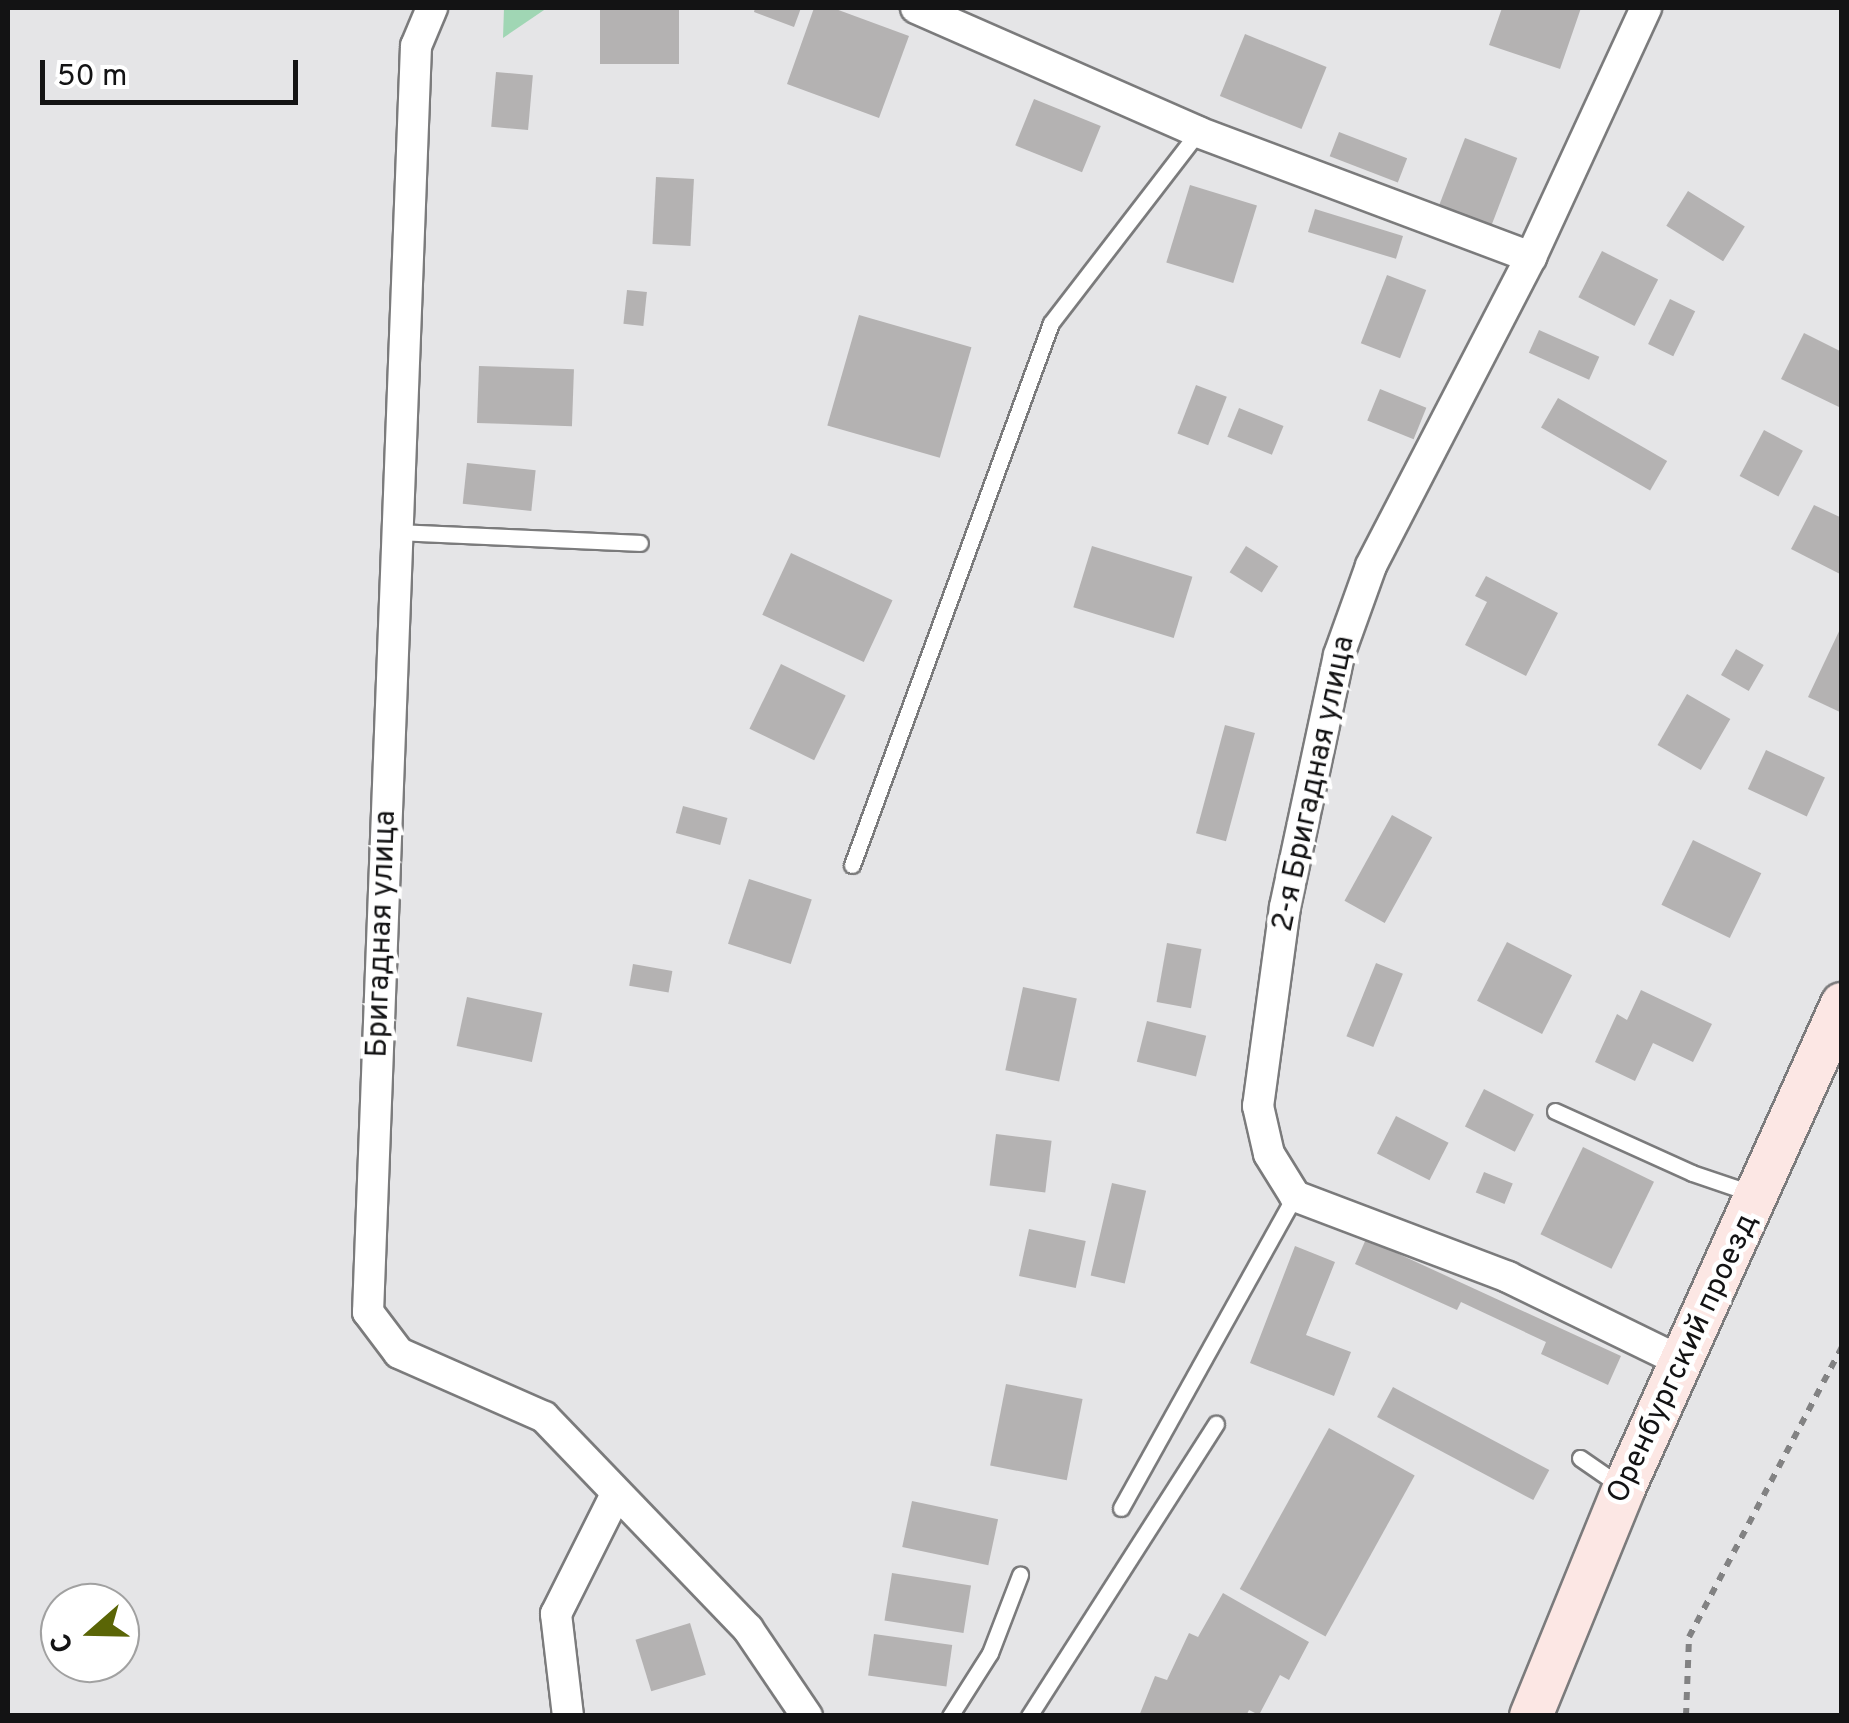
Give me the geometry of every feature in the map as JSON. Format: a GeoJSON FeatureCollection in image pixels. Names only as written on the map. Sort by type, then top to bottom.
{"type":"FeatureCollection","features":[{"type":"Feature","properties":{"kind":"main road","name":"Оренбургский проезд"},"geometry":{"type":"LineString","coordinates":[[1531,1716],[1624,1488],[1842,1004]]}},
{"type":"Feature","properties":{"kind":"street","name":"Бригадная улица"},"geometry":{"type":"LineString","coordinates":[[432,8],[416,46],[368,1312],[399,1353],[544,1417],[748,1629],[807,1716]]}},
{"type":"Feature","properties":{"kind":"street"},"geometry":{"type":"LineString","coordinates":[[916,8],[1198,132],[1530,257]]}},
{"type":"Feature","properties":{"kind":"street","name":"2-я Бригадная улица"},"geometry":{"type":"LineString","coordinates":[[1295,1196],[1269,1154],[1258,1106],[1285,907],[1339,655],[1371,566],[1530,257],[1646,8]]}},
{"type":"Feature","properties":{"kind":"street"},"geometry":{"type":"LineString","coordinates":[[1295,1196],[1508,1277],[1682,1362]]}},
{"type":"Feature","properties":{"kind":"street"},"geometry":{"type":"LineString","coordinates":[[568,1716],[556,1614],[616,1494]]}},
{"type":"Feature","properties":{"kind":"lane"},"geometry":{"type":"LineString","coordinates":[[852,865],[1051,322],[1198,132]]}},
{"type":"Feature","properties":{"kind":"lane"},"geometry":{"type":"LineString","coordinates":[[398,532],[640,543]]}},
{"type":"Feature","properties":{"kind":"lane"},"geometry":{"type":"LineString","coordinates":[[1554,1111],[1692,1173],[1758,1196]]}},
{"type":"Feature","properties":{"kind":"lane"},"geometry":{"type":"LineString","coordinates":[[1121,1508],[1295,1196]]}},
{"type":"Feature","properties":{"kind":"lane"},"geometry":{"type":"LineString","coordinates":[[1030,1716],[1216,1424]]}},
{"type":"Feature","properties":{"kind":"lane"},"geometry":{"type":"LineString","coordinates":[[1580,1458],[1624,1488]]}},
{"type":"Feature","properties":{"kind":"lane"},"geometry":{"type":"LineString","coordinates":[[950,1716],[990,1653],[1020,1575]]}},
{"type":"Feature","properties":{"kind":"path"},"geometry":{"type":"LineString","coordinates":[[1686,1716],[1689,1637],[1842,1347]]}},
{"type":"Feature","properties":{"kind":"green space"},"geometry":{"type":"Polygon","coordinates":[[[504,8],[547,8],[503,38],[504,8]]]}},
{"type":"Feature","properties":{"kind":"building"},"geometry":{"type":"Polygon","coordinates":[[[600,8],[679,8],[679,64],[600,64],[600,8]]]}},
{"type":"Feature","properties":{"kind":"building"},"geometry":{"type":"Polygon","coordinates":[[[755,8],[801,8],[794,27],[754,12],[755,8]]]}},
{"type":"Feature","properties":{"kind":"building"},"geometry":{"type":"Polygon","coordinates":[[[814,8],[833,8],[909,36],[879,118],[787,84],[814,8]]]}},
{"type":"Feature","properties":{"kind":"building"},"geometry":{"type":"Polygon","coordinates":[[[1502,8],[1581,8],[1560,69],[1489,45],[1502,8]]]}},
{"type":"Feature","properties":{"kind":"building"},"geometry":{"type":"Polygon","coordinates":[[[1245,34],[1327,67],[1301,129],[1220,96],[1245,34]]]}},
{"type":"Feature","properties":{"kind":"building"},"geometry":{"type":"Polygon","coordinates":[[[496,72],[533,75],[528,130],[491,127],[496,72]]]}},
{"type":"Feature","properties":{"kind":"building"},"geometry":{"type":"Polygon","coordinates":[[[1034,99],[1101,126],[1082,172],[1015,145],[1034,99]]]}},
{"type":"Feature","properties":{"kind":"building"},"geometry":{"type":"Polygon","coordinates":[[[1339,132],[1407,158],[1398,182],[1330,156],[1339,132]]]}},
{"type":"Feature","properties":{"kind":"building"},"geometry":{"type":"Polygon","coordinates":[[[1465,138],[1517,158],[1491,227],[1438,207],[1465,138]]]}},
{"type":"Feature","properties":{"kind":"building"},"geometry":{"type":"Polygon","coordinates":[[[656,177],[694,179],[690,246],[652,244],[656,177]]]}},
{"type":"Feature","properties":{"kind":"building"},"geometry":{"type":"Polygon","coordinates":[[[1190,185],[1257,205],[1233,283],[1166,262],[1190,185]]]}},
{"type":"Feature","properties":{"kind":"building"},"geometry":{"type":"Polygon","coordinates":[[[1688,191],[1745,227],[1723,261],[1666,226],[1688,191]]]}},
{"type":"Feature","properties":{"kind":"building"},"geometry":{"type":"Polygon","coordinates":[[[1315,209],[1403,236],[1396,259],[1308,232],[1315,209]]]}},
{"type":"Feature","properties":{"kind":"building"},"geometry":{"type":"Polygon","coordinates":[[[1602,251],[1658,280],[1635,326],[1578,297],[1602,251]]]}},
{"type":"Feature","properties":{"kind":"building"},"geometry":{"type":"Polygon","coordinates":[[[1387,275],[1426,290],[1400,358],[1361,343],[1387,275]]]}},
{"type":"Feature","properties":{"kind":"building"},"geometry":{"type":"Polygon","coordinates":[[[627,290],[647,292],[643,326],[623,324],[627,290]]]}},
{"type":"Feature","properties":{"kind":"building"},"geometry":{"type":"Polygon","coordinates":[[[1670,299],[1695,311],[1673,356],[1648,344],[1670,299]]]}},
{"type":"Feature","properties":{"kind":"building"},"geometry":{"type":"Polygon","coordinates":[[[859,315],[971,347],[940,458],[827,426],[859,315]]]}},
{"type":"Feature","properties":{"kind":"building"},"geometry":{"type":"Polygon","coordinates":[[[1539,330],[1599,357],[1589,380],[1529,353],[1539,330]]]}},
{"type":"Feature","properties":{"kind":"building"},"geometry":{"type":"Polygon","coordinates":[[[1804,333],[1842,352],[1839,407],[1781,379],[1804,333]]]}},
{"type":"Feature","properties":{"kind":"building"},"geometry":{"type":"Polygon","coordinates":[[[479,366],[574,369],[572,426],[477,423],[479,366]]]}},
{"type":"Feature","properties":{"kind":"building"},"geometry":{"type":"Polygon","coordinates":[[[1196,385],[1227,397],[1208,445],[1177,434],[1196,385]]]}},
{"type":"Feature","properties":{"kind":"building"},"geometry":{"type":"Polygon","coordinates":[[[1380,389],[1426,408],[1414,439],[1367,421],[1380,389]]]}},
{"type":"Feature","properties":{"kind":"building"},"geometry":{"type":"Polygon","coordinates":[[[1558,398],[1667,461],[1650,490],[1541,427],[1558,398]]]}},
{"type":"Feature","properties":{"kind":"building"},"geometry":{"type":"Polygon","coordinates":[[[1239,408],[1284,426],[1272,455],[1227,437],[1239,408]]]}},
{"type":"Feature","properties":{"kind":"building"},"geometry":{"type":"Polygon","coordinates":[[[1764,430],[1803,451],[1778,497],[1740,476],[1764,430]]]}},
{"type":"Feature","properties":{"kind":"building"},"geometry":{"type":"Polygon","coordinates":[[[467,463],[536,470],[531,511],[463,504],[467,463]]]}},
{"type":"Feature","properties":{"kind":"building"},"geometry":{"type":"Polygon","coordinates":[[[1814,505],[1842,518],[1842,575],[1791,549],[1814,505]]]}},
{"type":"Feature","properties":{"kind":"building"},"geometry":{"type":"Polygon","coordinates":[[[1092,546],[1192,577],[1174,638],[1073,607],[1092,546]]]}},
{"type":"Feature","properties":{"kind":"building"},"geometry":{"type":"Polygon","coordinates":[[[1246,546],[1278,566],[1262,592],[1230,572],[1246,546]]]}},
{"type":"Feature","properties":{"kind":"building"},"geometry":{"type":"Polygon","coordinates":[[[791,553],[893,600],[864,662],[762,615],[791,553]]]}},
{"type":"Feature","properties":{"kind":"building"},"geometry":{"type":"Polygon","coordinates":[[[1486,576],[1558,613],[1526,676],[1465,645],[1487,602],[1475,596],[1486,576]]]}},
{"type":"Feature","properties":{"kind":"building"},"geometry":{"type":"Polygon","coordinates":[[[1842,625],[1842,713],[1808,697],[1842,625]]]}},
{"type":"Feature","properties":{"kind":"building"},"geometry":{"type":"Polygon","coordinates":[[[1736,649],[1764,665],[1749,691],[1721,675],[1736,649]]]}},
{"type":"Feature","properties":{"kind":"building"},"geometry":{"type":"Polygon","coordinates":[[[781,664],[846,696],[814,760],[749,729],[781,664]]]}},
{"type":"Feature","properties":{"kind":"building"},"geometry":{"type":"Polygon","coordinates":[[[1687,694],[1730,719],[1701,770],[1658,745],[1687,694]]]}},
{"type":"Feature","properties":{"kind":"building"},"geometry":{"type":"Polygon","coordinates":[[[1225,725],[1255,733],[1226,841],[1196,833],[1225,725]]]}},
{"type":"Feature","properties":{"kind":"building"},"geometry":{"type":"Polygon","coordinates":[[[1766,750],[1825,777],[1807,816],[1748,789],[1766,750]]]}},
{"type":"Feature","properties":{"kind":"building"},"geometry":{"type":"Polygon","coordinates":[[[683,806],[727,818],[720,845],[676,833],[683,806]]]}},
{"type":"Feature","properties":{"kind":"building"},"geometry":{"type":"Polygon","coordinates":[[[1392,815],[1432,837],[1385,923],[1344,901],[1392,815]]]}},
{"type":"Feature","properties":{"kind":"building"},"geometry":{"type":"Polygon","coordinates":[[[1693,840],[1761,873],[1730,938],[1661,905],[1693,840]]]}},
{"type":"Feature","properties":{"kind":"building"},"geometry":{"type":"Polygon","coordinates":[[[749,879],[812,899],[791,964],[728,944],[749,879]]]}},
{"type":"Feature","properties":{"kind":"building"},"geometry":{"type":"Polygon","coordinates":[[[1507,942],[1572,975],[1542,1034],[1477,1001],[1507,942]]]}},
{"type":"Feature","properties":{"kind":"building"},"geometry":{"type":"Polygon","coordinates":[[[1167,943],[1201,949],[1191,1008],[1157,1002],[1167,943]]]}},
{"type":"Feature","properties":{"kind":"building"},"geometry":{"type":"Polygon","coordinates":[[[1376,963],[1403,974],[1373,1047],[1346,1036],[1376,963]]]}},
{"type":"Feature","properties":{"kind":"building"},"geometry":{"type":"Polygon","coordinates":[[[633,964],[672,971],[669,993],[629,986],[633,964]]]}},
{"type":"Feature","properties":{"kind":"building"},"geometry":{"type":"Polygon","coordinates":[[[1023,987],[1077,998],[1059,1082],[1005,1070],[1023,987]]]}},
{"type":"Feature","properties":{"kind":"building"},"geometry":{"type":"Polygon","coordinates":[[[1641,990],[1712,1024],[1693,1062],[1653,1043],[1635,1081],[1595,1062],[1617,1014],[1627,1020],[1641,990]]]}},
{"type":"Feature","properties":{"kind":"building"},"geometry":{"type":"Polygon","coordinates":[[[467,997],[542,1013],[532,1062],[457,1046],[467,997]]]}},
{"type":"Feature","properties":{"kind":"building"},"geometry":{"type":"Polygon","coordinates":[[[1147,1021],[1206,1036],[1196,1077],[1137,1062],[1147,1021]]]}},
{"type":"Feature","properties":{"kind":"building"},"geometry":{"type":"Polygon","coordinates":[[[1484,1089],[1534,1114],[1515,1152],[1465,1126],[1484,1089]]]}},
{"type":"Feature","properties":{"kind":"building"},"geometry":{"type":"Polygon","coordinates":[[[1396,1116],[1449,1143],[1430,1180],[1377,1153],[1396,1116]]]}},
{"type":"Feature","properties":{"kind":"building"},"geometry":{"type":"Polygon","coordinates":[[[996,1134],[1052,1141],[1045,1192],[990,1186],[996,1134]]]}},
{"type":"Feature","properties":{"kind":"building"},"geometry":{"type":"Polygon","coordinates":[[[1583,1147],[1654,1182],[1611,1269],[1540,1234],[1583,1147]]]}},
{"type":"Feature","properties":{"kind":"building"},"geometry":{"type":"Polygon","coordinates":[[[1484,1172],[1513,1184],[1505,1204],[1476,1192],[1484,1172]]]}},
{"type":"Feature","properties":{"kind":"building"},"geometry":{"type":"Polygon","coordinates":[[[1112,1183],[1146,1191],[1125,1283],[1091,1276],[1112,1183]]]}},
{"type":"Feature","properties":{"kind":"building"},"geometry":{"type":"Polygon","coordinates":[[[1029,1229],[1086,1241],[1076,1288],[1019,1276],[1029,1229]]]}},
{"type":"Feature","properties":{"kind":"building"},"geometry":{"type":"Polygon","coordinates":[[[1366,1239],[1621,1356],[1608,1385],[1541,1354],[1546,1342],[1461,1302],[1457,1310],[1355,1264],[1366,1239]]]}},
{"type":"Feature","properties":{"kind":"building"},"geometry":{"type":"Polygon","coordinates":[[[1295,1246],[1335,1262],[1306,1335],[1351,1352],[1334,1396],[1250,1363],[1295,1246]]]}},
{"type":"Feature","properties":{"kind":"building"},"geometry":{"type":"Polygon","coordinates":[[[1006,1384],[1083,1399],[1067,1480],[990,1465],[1006,1384]]]}},
{"type":"Feature","properties":{"kind":"building"},"geometry":{"type":"Polygon","coordinates":[[[1393,1387],[1549,1470],[1533,1500],[1377,1417],[1393,1387]]]}},
{"type":"Feature","properties":{"kind":"building"},"geometry":{"type":"Polygon","coordinates":[[[1329,1428],[1415,1476],[1326,1636],[1240,1589],[1329,1428]]]}},
{"type":"Feature","properties":{"kind":"building"},"geometry":{"type":"Polygon","coordinates":[[[912,1501],[998,1519],[988,1565],[902,1547],[912,1501]]]}},
{"type":"Feature","properties":{"kind":"building"},"geometry":{"type":"Polygon","coordinates":[[[892,1573],[971,1586],[964,1633],[884,1620],[892,1573]]]}},
{"type":"Feature","properties":{"kind":"building"},"geometry":{"type":"Polygon","coordinates":[[[1223,1593],[1309,1642],[1289,1680],[1280,1675],[1259,1715],[1249,1710],[1246,1716],[1139,1716],[1155,1676],[1167,1680],[1189,1633],[1198,1637],[1223,1593]]]}},
{"type":"Feature","properties":{"kind":"building"},"geometry":{"type":"Polygon","coordinates":[[[690,1623],[706,1675],[651,1691],[635,1640],[690,1623]]]}},
{"type":"Feature","properties":{"kind":"building"},"geometry":{"type":"Polygon","coordinates":[[[874,1634],[952,1645],[946,1687],[868,1676],[874,1634]]]}}]}
